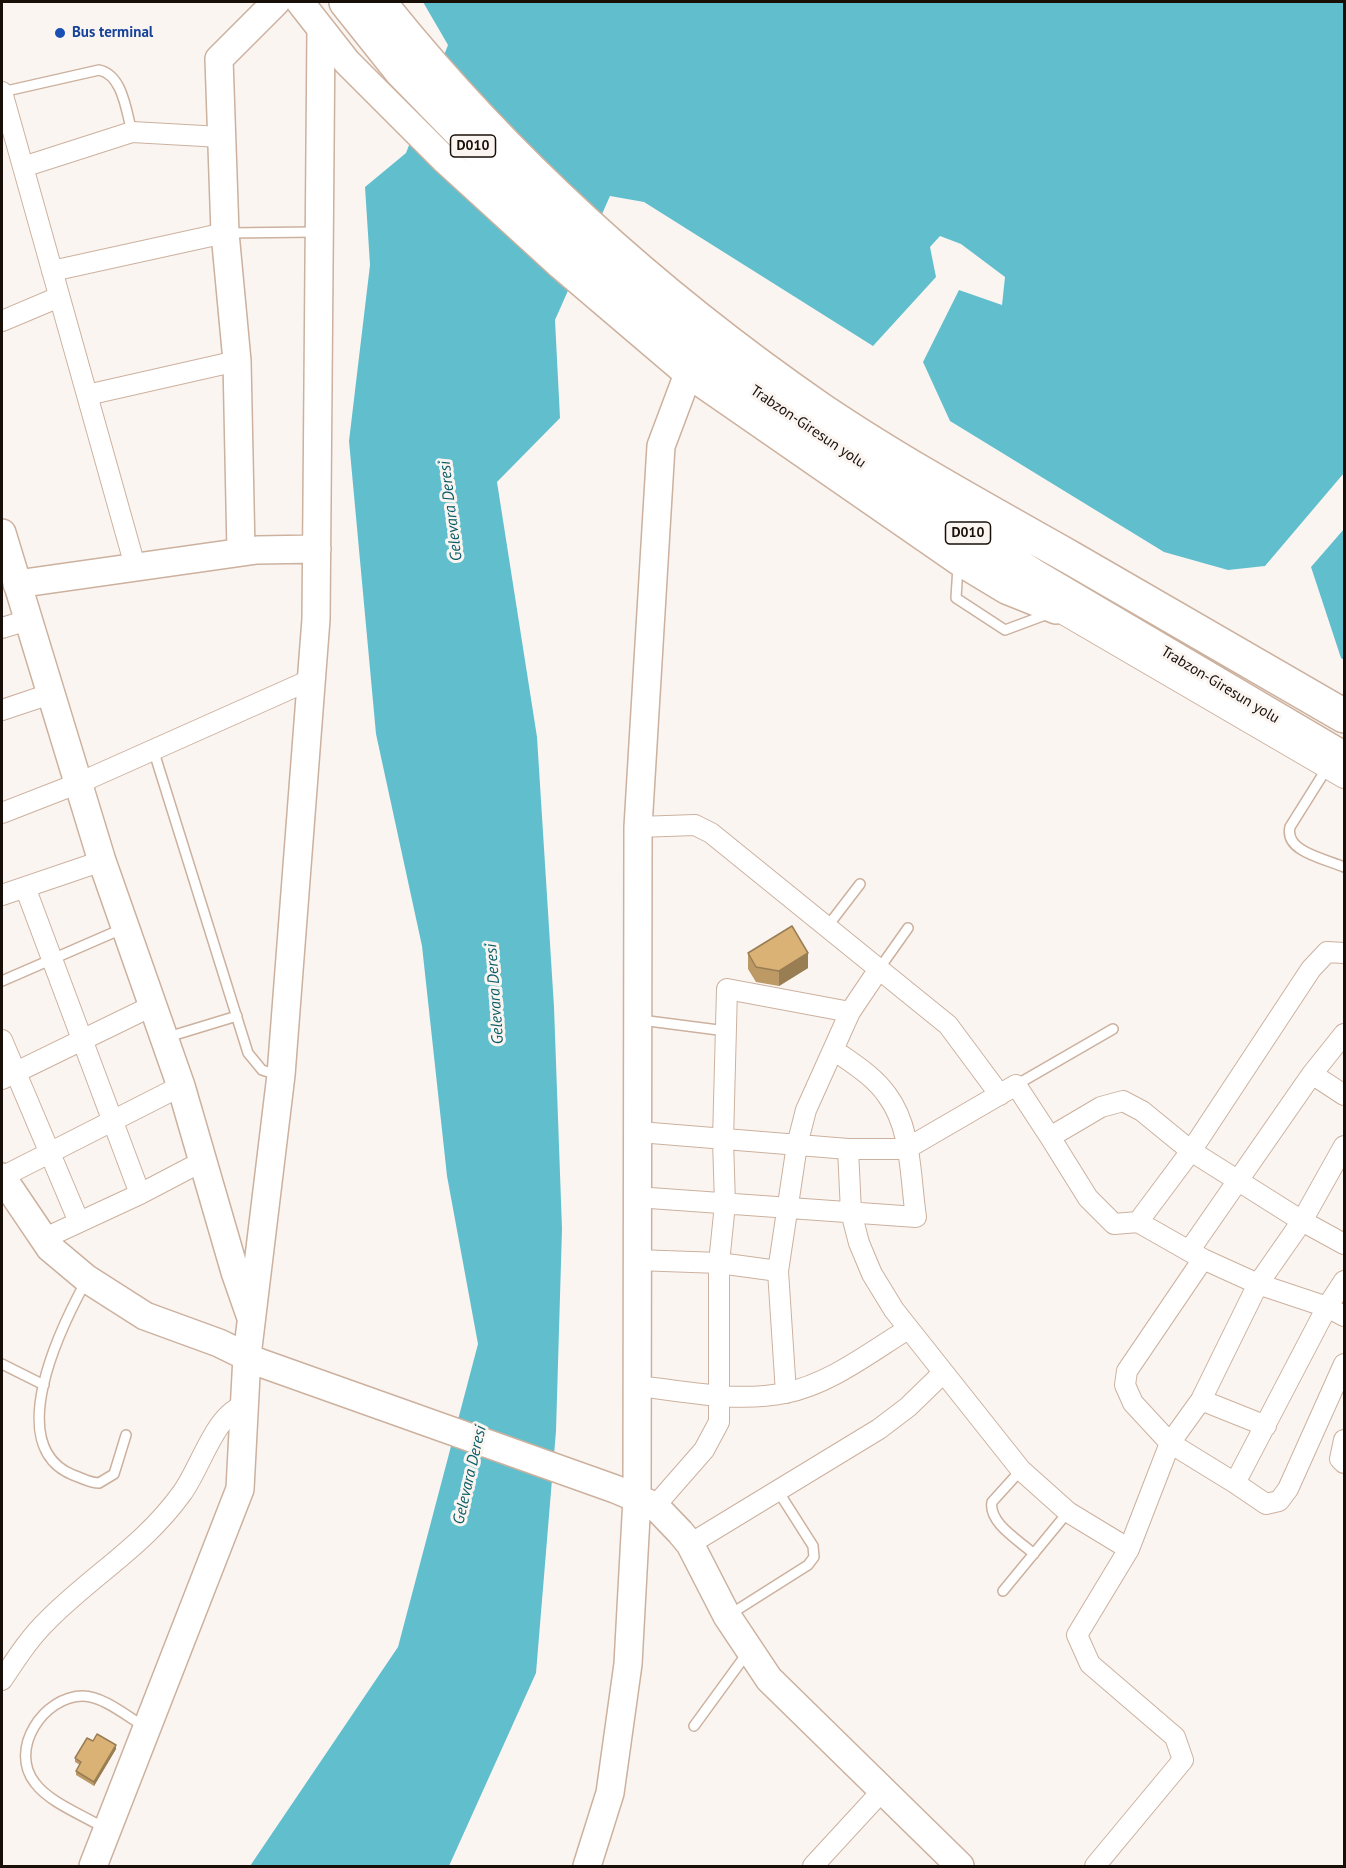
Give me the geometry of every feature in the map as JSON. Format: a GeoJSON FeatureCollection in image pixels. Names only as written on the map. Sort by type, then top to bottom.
{"type":"FeatureCollection","features":[{"type":"Feature","properties":{"kind":"highway","name":"Trabzon-Giresun yolu"},"geometry":{"type":"LineString","coordinates":[[346,2],[401,71],[529,202],[614,278],[779,410],[1037,578],[1067,605],[1336,763]]}},
{"type":"Feature","properties":{"kind":"highway","name":"Trabzon-Giresun yolu"},"geometry":{"type":"LineString","coordinates":[[380,2],[412,43],[491,130],[561,199],[614,278],[705,322],[820,408],[928,477],[1344,716]]}},
{"type":"Feature","properties":{"kind":"street"},"geometry":{"type":"LineString","coordinates":[[241,552],[237,362],[225,233],[219,59],[276,2]]}},
{"type":"Feature","properties":{"kind":"street"},"geometry":{"type":"LineString","coordinates":[[300,2],[347,62],[444,159],[614,278],[688,374],[958,561],[1005,590],[1067,605]]}},
{"type":"Feature","properties":{"kind":"street"},"geometry":{"type":"LineString","coordinates":[[93,1866],[240,1489],[244,1406],[253,1359],[253,1322],[281,1075],[316,619],[321,30]]}},
{"type":"Feature","properties":{"kind":"street"},"geometry":{"type":"LineString","coordinates":[[2,92],[135,566]]}},
{"type":"Feature","properties":{"kind":"street"},"geometry":{"type":"LineString","coordinates":[[23,167],[132,132],[221,137]]}},
{"type":"Feature","properties":{"kind":"street"},"geometry":{"type":"LineString","coordinates":[[52,271],[225,233]]}},
{"type":"Feature","properties":{"kind":"street"},"geometry":{"type":"LineString","coordinates":[[2,321],[59,297]]}},
{"type":"Feature","properties":{"kind":"street"},"geometry":{"type":"LineString","coordinates":[[87,396],[237,362]]}},
{"type":"Feature","properties":{"kind":"street"},"geometry":{"type":"LineString","coordinates":[[587,1866],[610,1793],[628,1664],[636,1498],[638,1386],[636,1197],[639,1132],[638,827],[662,446],[688,374]]}},
{"type":"Feature","properties":{"kind":"street"},"geometry":{"type":"LineString","coordinates":[[4,547],[102,861],[182,1086],[235,1272],[253,1322]]}},
{"type":"Feature","properties":{"kind":"street"},"geometry":{"type":"LineString","coordinates":[[17,584],[241,552],[317,549]]}},
{"type":"Feature","properties":{"kind":"street"},"geometry":{"type":"LineString","coordinates":[[2,628],[28,620]]}},
{"type":"Feature","properties":{"kind":"street"},"geometry":{"type":"LineString","coordinates":[[2,813],[79,783],[310,680]]}},
{"type":"Feature","properties":{"kind":"street"},"geometry":{"type":"LineString","coordinates":[[2,710],[50,693]]}},
{"type":"Feature","properties":{"kind":"street"},"geometry":{"type":"LineString","coordinates":[[1336,763],[1344,778]]}},
{"type":"Feature","properties":{"kind":"street"},"geometry":{"type":"LineString","coordinates":[[638,827],[695,825],[711,833],[948,1024],[1050,1137],[1088,1198],[1114,1224],[1138,1222],[1196,1255],[1258,1284],[1336,1311]]}},
{"type":"Feature","properties":{"kind":"street"},"geometry":{"type":"LineString","coordinates":[[2,895],[102,861]]}},
{"type":"Feature","properties":{"kind":"street"},"geometry":{"type":"LineString","coordinates":[[25,887],[141,1194]]}},
{"type":"Feature","properties":{"kind":"street"},"geometry":{"type":"LineString","coordinates":[[1138,1222],[1191,1151],[1311,969],[1327,952],[1344,952]]}},
{"type":"Feature","properties":{"kind":"street"},"geometry":{"type":"LineString","coordinates":[[786,1393],[778,1270],[797,1145],[806,1110],[850,1012],[879,969]]}},
{"type":"Feature","properties":{"kind":"street"},"geometry":{"type":"LineString","coordinates":[[636,1498],[714,1434],[719,1422],[719,1263],[725,1204],[723,1140],[727,989],[850,1012]]}},
{"type":"Feature","properties":{"kind":"street"},"geometry":{"type":"LineString","coordinates":[[8,1076],[154,1005]]}},
{"type":"Feature","properties":{"kind":"street"},"geometry":{"type":"LineString","coordinates":[[1344,1034],[1312,1074],[1239,1181],[1127,1371],[1125,1385],[1133,1403],[1170,1443],[1266,1504],[1279,1501],[1288,1489],[1344,1364]]}},
{"type":"Feature","properties":{"kind":"street"},"geometry":{"type":"LineString","coordinates":[[2,1040],[8,1076],[49,1153],[79,1222]]}},
{"type":"Feature","properties":{"kind":"street"},"geometry":{"type":"LineString","coordinates":[[636,1197],[916,1217],[905,1133],[887,1095],[874,1081],[834,1050]]}},
{"type":"Feature","properties":{"kind":"street"},"geometry":{"type":"LineString","coordinates":[[1312,1074],[1344,1095]]}},
{"type":"Feature","properties":{"kind":"street"},"geometry":{"type":"LineString","coordinates":[[182,1086],[2,1177],[50,1248],[87,1279],[145,1316],[219,1343],[253,1359],[636,1498],[690,1544],[727,1616],[769,1678],[960,1866]]}},
{"type":"Feature","properties":{"kind":"street"},"geometry":{"type":"LineString","coordinates":[[639,1132],[848,1149],[906,1149],[1008,1090]]}},
{"type":"Feature","properties":{"kind":"street"},"geometry":{"type":"LineString","coordinates":[[1050,1137],[1101,1107],[1123,1101],[1142,1111],[1191,1151],[1302,1221],[1344,1244]]}},
{"type":"Feature","properties":{"kind":"street"},"geometry":{"type":"LineString","coordinates":[[848,1149],[851,1212],[872,1274],[908,1329],[1021,1470],[1068,1512],[1129,1549]]}},
{"type":"Feature","properties":{"kind":"street"},"geometry":{"type":"LineString","coordinates":[[1095,1866],[1183,1760],[1176,1737],[1090,1664],[1077,1635],[1129,1549],[1170,1443],[1201,1400],[1258,1284],[1302,1221],[1341,1158]]}},
{"type":"Feature","properties":{"kind":"street"},"geometry":{"type":"LineString","coordinates":[[43,1239],[141,1194],[203,1161]]}},
{"type":"Feature","properties":{"kind":"street"},"geometry":{"type":"LineString","coordinates":[[638,1260],[719,1263],[778,1270]]}},
{"type":"Feature","properties":{"kind":"street"},"geometry":{"type":"LineString","coordinates":[[1234,1483],[1266,1425],[1336,1311],[1344,1281]]}},
{"type":"Feature","properties":{"kind":"street"},"geometry":{"type":"LineString","coordinates":[[638,1386],[750,1397],[786,1393],[851,1365],[908,1329]]}},
{"type":"Feature","properties":{"kind":"street"},"geometry":{"type":"LineString","coordinates":[[690,1544],[879,1429],[908,1407],[942,1374]]}},
{"type":"Feature","properties":{"kind":"street"},"geometry":{"type":"LineString","coordinates":[[1201,1400],[1266,1425]]}},
{"type":"Feature","properties":{"kind":"street"},"geometry":{"type":"LineString","coordinates":[[2,1680],[32,1637],[51,1617],[134,1548],[182,1493],[225,1415],[244,1406]]}},
{"type":"Feature","properties":{"kind":"street"},"geometry":{"type":"LineString","coordinates":[[1344,1440],[1340,1459],[1344,1463]]}},
{"type":"Feature","properties":{"kind":"street"},"geometry":{"type":"LineString","coordinates":[[813,1866],[882,1791]]}},
{"type":"Feature","properties":{"kind":"lane"},"geometry":{"type":"LineString","coordinates":[[2,92],[99,70],[105,72],[118,84],[132,132]]}},
{"type":"Feature","properties":{"kind":"lane"},"geometry":{"type":"LineString","coordinates":[[225,233],[320,232]]}},
{"type":"Feature","properties":{"kind":"lane"},"geometry":{"type":"LineString","coordinates":[[958,561],[956,598],[1005,630],[1067,605]]}},
{"type":"Feature","properties":{"kind":"lane"},"geometry":{"type":"LineString","coordinates":[[153,749],[252,1059],[267,1072],[281,1075]]}},
{"type":"Feature","properties":{"kind":"lane"},"geometry":{"type":"LineString","coordinates":[[1336,763],[1290,826],[1289,836],[1295,846],[1344,867]]}},
{"type":"Feature","properties":{"kind":"lane"},"geometry":{"type":"LineString","coordinates":[[827,927],[860,884]]}},
{"type":"Feature","properties":{"kind":"lane"},"geometry":{"type":"LineString","coordinates":[[2,981],[126,927]]}},
{"type":"Feature","properties":{"kind":"lane"},"geometry":{"type":"LineString","coordinates":[[879,969],[908,928]]}},
{"type":"Feature","properties":{"kind":"lane"},"geometry":{"type":"LineString","coordinates":[[165,1038],[237,1016]]}},
{"type":"Feature","properties":{"kind":"lane"},"geometry":{"type":"LineString","coordinates":[[639,1019],[726,1031]]}},
{"type":"Feature","properties":{"kind":"lane"},"geometry":{"type":"LineString","coordinates":[[1008,1090],[1113,1029]]}},
{"type":"Feature","properties":{"kind":"lane"},"geometry":{"type":"LineString","coordinates":[[87,1279],[68,1315],[44,1385],[39,1437],[45,1452],[58,1469],[93,1483],[106,1482],[114,1474],[126,1435]]}},
{"type":"Feature","properties":{"kind":"lane"},"geometry":{"type":"LineString","coordinates":[[2,1364],[44,1385]]}},
{"type":"Feature","properties":{"kind":"lane"},"geometry":{"type":"LineString","coordinates":[[1021,1470],[992,1502],[991,1509],[995,1519],[1034,1554]]}},
{"type":"Feature","properties":{"kind":"lane"},"geometry":{"type":"LineString","coordinates":[[727,1616],[808,1565],[814,1557],[813,1546],[778,1491]]}},
{"type":"Feature","properties":{"kind":"lane"},"geometry":{"type":"LineString","coordinates":[[1004,1591],[1068,1512]]}},
{"type":"Feature","properties":{"kind":"lane"},"geometry":{"type":"LineString","coordinates":[[694,1726],[750,1651]]}},
{"type":"Feature","properties":{"kind":"lane"},"geometry":{"type":"LineString","coordinates":[[107,1830],[36,1784],[26,1766],[28,1738],[46,1711],[74,1696],[93,1697],[147,1728]]}},
{"type":"Feature","properties":{"kind":"water","name":"Gelevara Deresi"},"geometry":{"type":"Polygon","coordinates":[[[423,2],[1344,2],[1344,473],[1265,566],[1228,570],[1164,552],[950,421],[923,362],[959,290],[1002,305],[1005,277],[961,244],[940,236],[930,247],[936,277],[873,346],[644,202],[610,196],[555,320],[560,418],[497,482],[537,737],[554,1007],[562,1229],[556,1431],[536,1673],[449,1866],[250,1866],[398,1647],[478,1344],[447,1176],[422,946],[376,734],[349,441],[370,265],[365,187],[406,153],[448,45],[423,2]]]}},
{"type":"Feature","properties":{"kind":"water"},"geometry":{"type":"Polygon","coordinates":[[[1344,529],[1344,660],[1341,658],[1311,567],[1344,529]]]}},
{"type":"Feature","properties":{"kind":"building"},"geometry":{"type":"Polygon","coordinates":[[[792,926],[808,953],[779,971],[756,967],[748,953],[792,926]]]}},
{"type":"Feature","properties":{"kind":"building"},"geometry":{"type":"Polygon","coordinates":[[[97,1734],[116,1745],[94,1782],[76,1771],[81,1762],[75,1758],[87,1738],[93,1741],[97,1734]]]}},
{"type":"Feature","properties":{"kind":"place","name":"Bus terminal"},"geometry":{"type":"Point","coordinates":[60,33]}}]}
